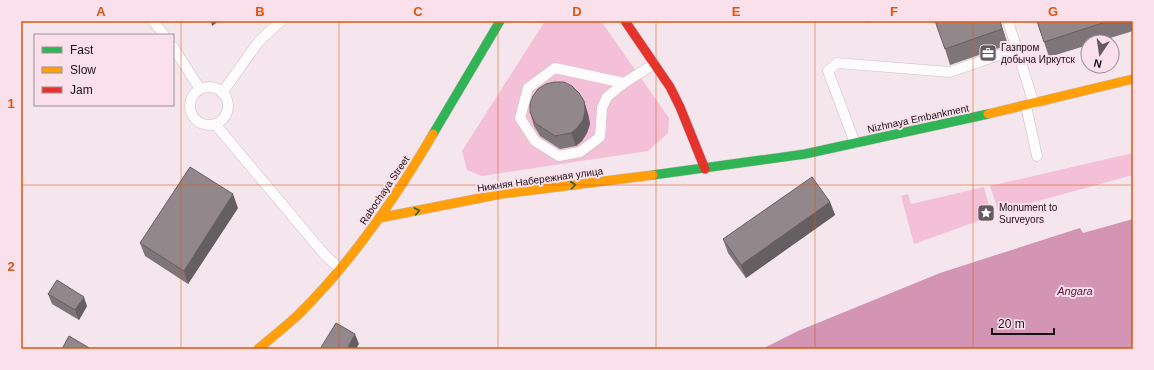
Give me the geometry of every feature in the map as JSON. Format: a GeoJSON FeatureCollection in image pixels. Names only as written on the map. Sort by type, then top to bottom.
{"type":"FeatureCollection","features":[{"type":"Feature","properties":{"kind":"main road","name":"Rabochaya Street"},"geometry":{"type":"LineString","coordinates":[[258,349],[301,312],[340,269],[379,218],[425,149],[500,21]]}},
{"type":"Feature","properties":{"kind":"main road"},"geometry":{"type":"LineString","coordinates":[[625,21],[670,87],[680,107],[705,169]]}},
{"type":"Feature","properties":{"kind":"main road","name":"Nizhnaya Embankment"},"geometry":{"type":"LineString","coordinates":[[705,169],[805,154],[1030,105],[1133,79]]}},
{"type":"Feature","properties":{"kind":"main road","name":"Нижняя Набережная улица"},"geometry":{"type":"LineString","coordinates":[[379,218],[501,194],[705,169]]}},
{"type":"Feature","properties":{"kind":"lane"},"geometry":{"type":"LineString","coordinates":[[153,21],[163,34]]}},
{"type":"Feature","properties":{"kind":"lane"},"geometry":{"type":"LineString","coordinates":[[222,93],[259,42],[281,21]]}},
{"type":"Feature","properties":{"kind":"lane"},"geometry":{"type":"LineString","coordinates":[[1008,21],[1030,105],[1037,156]]}},
{"type":"Feature","properties":{"kind":"lane"},"geometry":{"type":"LineString","coordinates":[[174,49],[200,89]]}},
{"type":"Feature","properties":{"kind":"lane"},"geometry":{"type":"LineString","coordinates":[[855,143],[828,71],[837,63],[950,72],[1016,49]]}},
{"type":"Feature","properties":{"kind":"lane"},"geometry":{"type":"LineString","coordinates":[[624,83],[555,68],[528,88],[520,118],[535,142],[559,156],[580,152],[600,137],[602,108],[607,97],[624,83],[654,64]]}},
{"type":"Feature","properties":{"kind":"lane"},"geometry":{"type":"LineString","coordinates":[[212,87],[222,93],[226,98],[228,110],[225,116],[220,121],[208,125],[201,124],[196,120],[190,109],[192,97],[200,89],[212,87]]}},
{"type":"Feature","properties":{"kind":"lane"},"geometry":{"type":"LineString","coordinates":[[214,124],[324,254],[340,269]]}},
{"type":"Feature","properties":{"kind":"shaded area"},"geometry":{"type":"Polygon","coordinates":[[[545,21],[601,21],[669,118],[668,133],[648,151],[482,176],[467,170],[462,151],[545,21]]]}},
{"type":"Feature","properties":{"kind":"shaded area"},"geometry":{"type":"Polygon","coordinates":[[[1133,153],[1133,175],[1034,202],[999,214],[990,186],[1133,153]]]}},
{"type":"Feature","properties":{"kind":"shaded area"},"geometry":{"type":"Polygon","coordinates":[[[984,187],[992,216],[914,244],[901,196],[908,194],[911,204],[984,187]]]}},
{"type":"Feature","properties":{"kind":"water","name":"Angara"},"geometry":{"type":"Polygon","coordinates":[[[1133,219],[1133,349],[762,349],[798,331],[940,273],[1080,228],[1083,233],[1133,219]]]}},
{"type":"Feature","properties":{"kind":"building"},"geometry":{"type":"Polygon","coordinates":[[[935,21],[1000,21],[1002,29],[945,49],[935,21]]]}},
{"type":"Feature","properties":{"kind":"building"},"geometry":{"type":"Polygon","coordinates":[[[1037,21],[1109,21],[1044,42],[1037,21]]]}},
{"type":"Feature","properties":{"kind":"building"},"geometry":{"type":"Polygon","coordinates":[[[564,82],[572,86],[584,101],[585,111],[583,120],[571,133],[555,136],[535,123],[530,112],[530,104],[538,89],[546,84],[564,82]]]}},
{"type":"Feature","properties":{"kind":"building"},"geometry":{"type":"Polygon","coordinates":[[[190,167],[233,194],[184,271],[140,243],[190,167]]]}},
{"type":"Feature","properties":{"kind":"building"},"geometry":{"type":"Polygon","coordinates":[[[812,177],[830,202],[741,265],[723,239],[812,177]]]}},
{"type":"Feature","properties":{"kind":"building"},"geometry":{"type":"Polygon","coordinates":[[[57,280],[84,297],[75,310],[48,294],[57,280]]]}},
{"type":"Feature","properties":{"kind":"building"},"geometry":{"type":"Polygon","coordinates":[[[336,323],[355,334],[347,349],[320,349],[336,323]]]}},
{"type":"Feature","properties":{"kind":"building"},"geometry":{"type":"Polygon","coordinates":[[[69,336],[91,349],[62,349],[69,336]]]}},
{"type":"Feature","properties":{"kind":"traffic: fast"},"geometry":{"type":"LineString","coordinates":[[433,134],[500,21]]}},
{"type":"Feature","properties":{"kind":"traffic: fast"},"geometry":{"type":"LineString","coordinates":[[653,175],[805,154],[988,114]]}},
{"type":"Feature","properties":{"kind":"traffic: slow"},"geometry":{"type":"LineString","coordinates":[[988,114],[1133,79]]}},
{"type":"Feature","properties":{"kind":"traffic: slow"},"geometry":{"type":"LineString","coordinates":[[258,349],[298,315],[337,274],[388,206],[433,134]]}},
{"type":"Feature","properties":{"kind":"traffic: slow"},"geometry":{"type":"LineString","coordinates":[[379,218],[501,194],[653,175]]}},
{"type":"Feature","properties":{"kind":"traffic: jam"},"geometry":{"type":"LineString","coordinates":[[625,21],[670,87],[680,107],[705,169]]}},
{"type":"Feature","properties":{"kind":"place","name":"Газпром добыча Иркутск"},"geometry":{"type":"Point","coordinates":[988,53]}},
{"type":"Feature","properties":{"kind":"place","name":"Monument to Surveyors"},"geometry":{"type":"Point","coordinates":[986,213]}}]}
